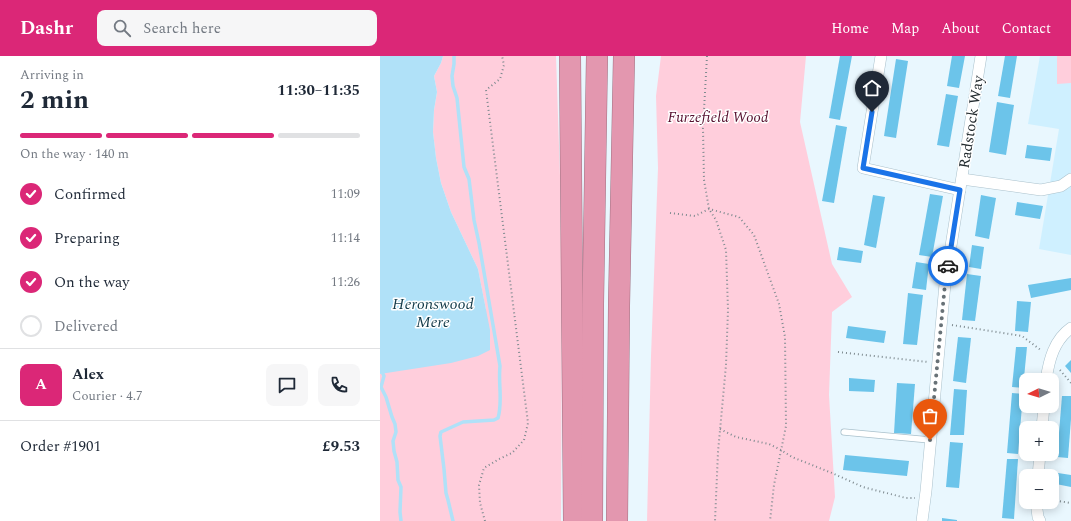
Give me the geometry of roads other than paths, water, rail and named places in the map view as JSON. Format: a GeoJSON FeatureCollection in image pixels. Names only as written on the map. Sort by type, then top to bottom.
{"type":"FeatureCollection","features":[{"type":"Feature","properties":{"kind":"highway"},"geometry":{"type":"LineString","coordinates":[[570,56],[574,521]]}},
{"type":"Feature","properties":{"kind":"highway"},"geometry":{"type":"LineString","coordinates":[[592,521],[593,320],[598,56]]}},
{"type":"Feature","properties":{"kind":"highway"},"geometry":{"type":"LineString","coordinates":[[616,521],[624,56]]}},
{"type":"Feature","properties":{"kind":"street"},"geometry":{"type":"LineString","coordinates":[[881,56],[863,168],[961,184],[1041,190],[1060,186],[1071,179]]}},
{"type":"Feature","properties":{"kind":"street","name":"Radstock Way"},"geometry":{"type":"LineString","coordinates":[[922,521],[945,284],[981,56]]}},
{"type":"Feature","properties":{"kind":"street"},"geometry":{"type":"LineString","coordinates":[[1048,373],[1051,358],[1058,341],[1065,332],[1071,328]]}},
{"type":"Feature","properties":{"kind":"street"},"geometry":{"type":"LineString","coordinates":[[1037,509],[1040,521]]}},
{"type":"Feature","properties":{"kind":"lane"},"geometry":{"type":"LineString","coordinates":[[844,432],[930,440]]}},
{"type":"Feature","properties":{"kind":"water","name":"Heronswood Mere"},"geometry":{"type":"Polygon","coordinates":[[[380,56],[443,56],[434,76],[437,92],[433,132],[436,158],[441,183],[451,212],[478,269],[490,330],[490,350],[478,356],[451,363],[380,374],[380,56]]]}},
{"type":"Feature","properties":{"kind":"waterway"},"geometry":{"type":"LineString","coordinates":[[453,521],[446,493],[440,436],[441,432],[463,422],[494,420],[498,418],[500,399],[500,366],[474,220],[469,179],[464,167],[457,98],[453,86],[452,76],[454,56]]}},
{"type":"Feature","properties":{"kind":"waterway"},"geometry":{"type":"LineString","coordinates":[[383,374],[384,376],[381,387],[386,397],[395,424],[396,432],[393,441],[397,462],[398,480],[401,487],[401,521]]}},
{"type":"Feature","properties":{"kind":"park label","name":"Furzefield Wood"},"geometry":{"type":"Point","coordinates":[718,117]}}]}
